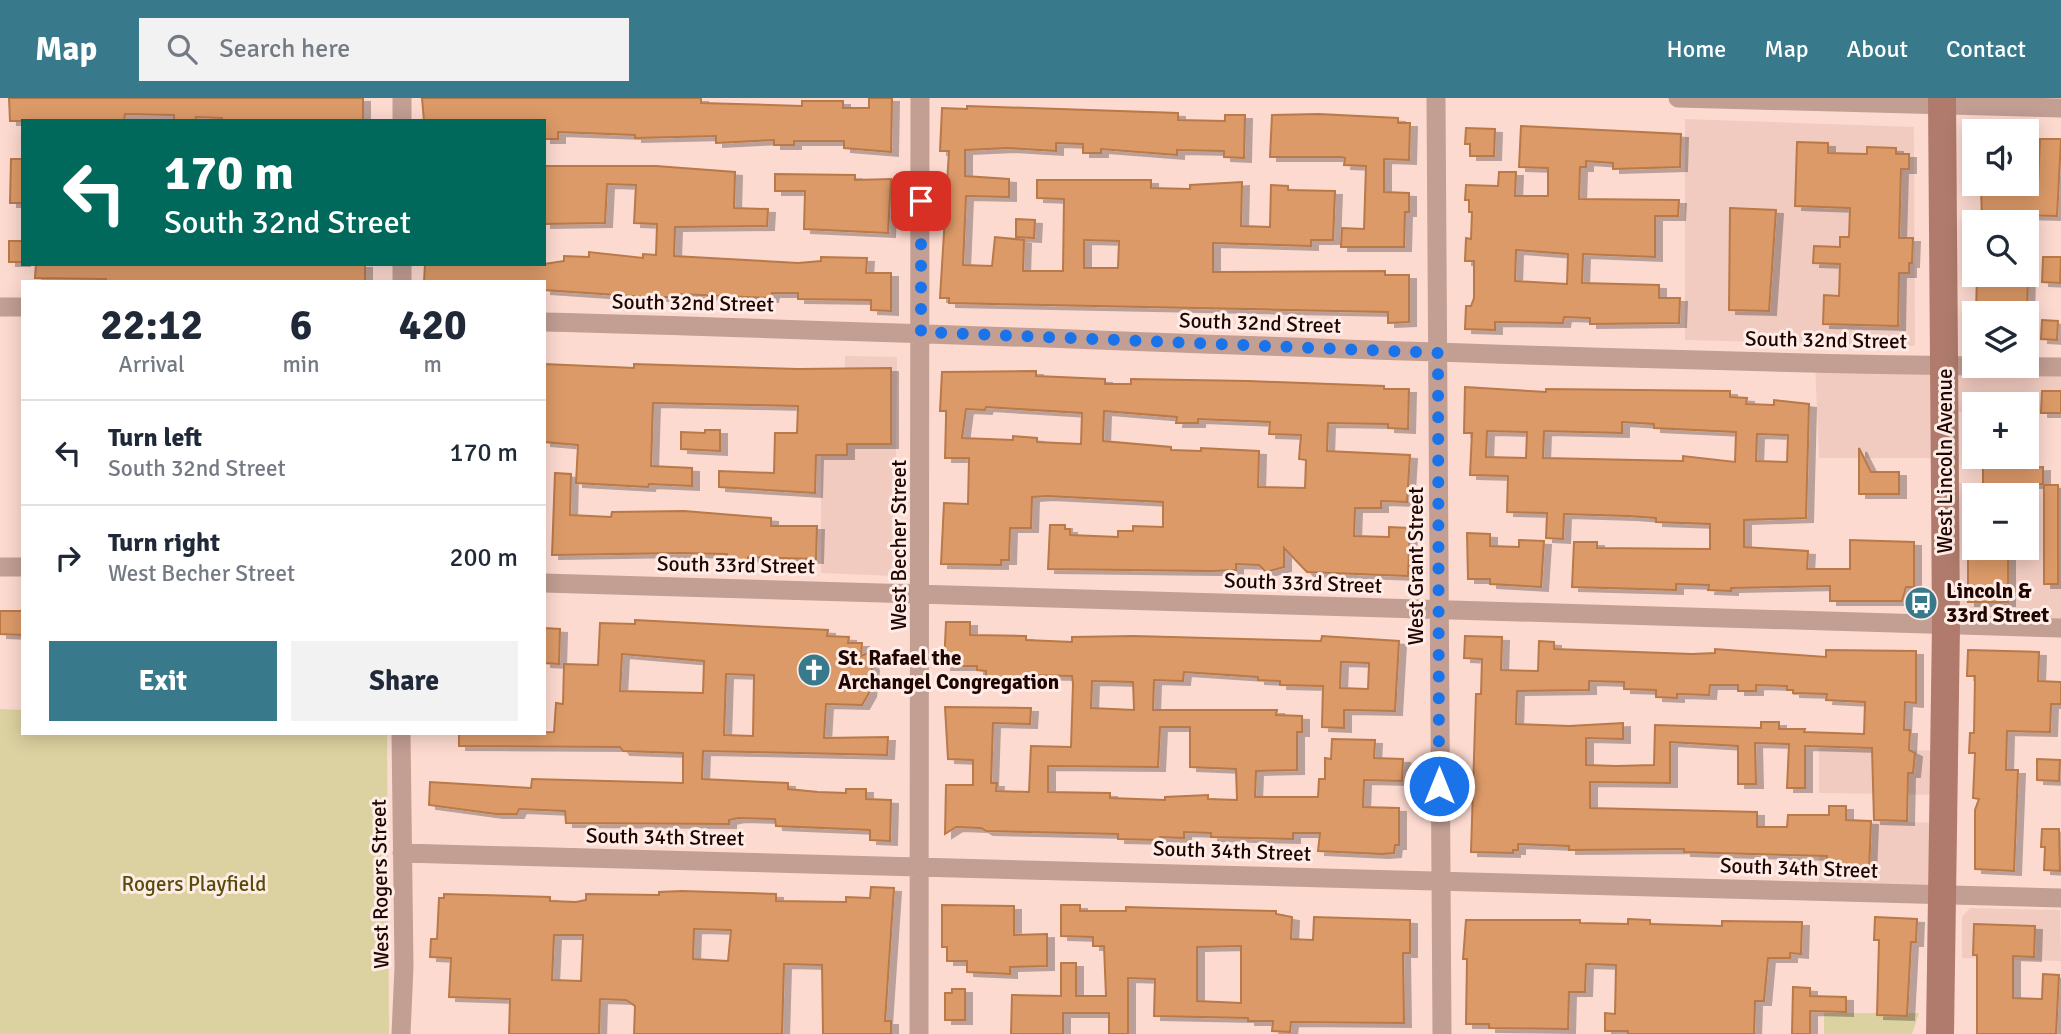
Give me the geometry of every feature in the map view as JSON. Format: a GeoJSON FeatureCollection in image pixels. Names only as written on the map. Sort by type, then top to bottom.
{"type":"FeatureCollection","features":[{"type":"Feature","properties":{"kind":"main road","name":"West Lincoln Avenue"},"geometry":{"type":"LineString","coordinates":[[1940,1034],[1946,625],[1942,101]]}},
{"type":"Feature","properties":{"kind":"main road"},"geometry":{"type":"LineString","coordinates":[[1926,1034],[1940,995]]}},
{"type":"Feature","properties":{"kind":"street"},"geometry":{"type":"LineString","coordinates":[[402,98],[402,119]]}},
{"type":"Feature","properties":{"kind":"street","name":"West Becher Street"},"geometry":{"type":"LineString","coordinates":[[919,1034],[920,98]]}},
{"type":"Feature","properties":{"kind":"street","name":"West Grant Street"},"geometry":{"type":"LineString","coordinates":[[1436,98],[1442,1034]]}},
{"type":"Feature","properties":{"kind":"street"},"geometry":{"type":"LineString","coordinates":[[1678,98],[1942,101],[2061,108]]}},
{"type":"Feature","properties":{"kind":"street","name":"South 32nd Street"},"geometry":{"type":"LineString","coordinates":[[546,323],[921,332],[1438,353],[1962,366]]}},
{"type":"Feature","properties":{"kind":"street","name":"South 32nd Street"},"geometry":{"type":"LineString","coordinates":[[2039,367],[2061,367]]}},
{"type":"Feature","properties":{"kind":"street"},"geometry":{"type":"LineString","coordinates":[[0,566],[21,567]]}},
{"type":"Feature","properties":{"kind":"street","name":"South 33rd Street"},"geometry":{"type":"LineString","coordinates":[[546,583],[2061,628]]}},
{"type":"Feature","properties":{"kind":"street","name":"West Rogers Street"},"geometry":{"type":"LineString","coordinates":[[401,735],[404,967],[401,1034]]}},
{"type":"Feature","properties":{"kind":"street","name":"South 34th Street"},"geometry":{"type":"LineString","coordinates":[[402,853],[2061,898]]}},
{"type":"Feature","properties":{"kind":"shaded area"},"geometry":{"type":"Polygon","coordinates":[[[1685,119],[1914,127],[1915,346],[1685,340],[1685,119]]]}},
{"type":"Feature","properties":{"kind":"shaded area"},"geometry":{"type":"Polygon","coordinates":[[[845,356],[897,357],[895,576],[821,573],[821,422],[844,422],[845,356]]]}},
{"type":"Feature","properties":{"kind":"shaded area"},"geometry":{"type":"Polygon","coordinates":[[[1815,363],[1962,365],[1962,378],[2039,378],[2039,367],[2061,367],[2061,413],[2039,412],[2039,392],[1962,392],[1962,412],[1945,412],[1945,458],[1819,458],[1815,363]]]}},
{"type":"Feature","properties":{"kind":"shaded area"},"geometry":{"type":"Polygon","coordinates":[[[1945,483],[1962,483],[1962,560],[2039,560],[2039,485],[2061,486],[2061,628],[1946,625],[1945,483]]]}},
{"type":"Feature","properties":{"kind":"shaded area"},"geometry":{"type":"Polygon","coordinates":[[[1819,748],[1944,751],[1944,795],[1819,793],[1819,748]]]}},
{"type":"Feature","properties":{"kind":"shaded area"},"geometry":{"type":"Polygon","coordinates":[[[1819,820],[1944,823],[1943,895],[1819,892],[1819,820]]]}},
{"type":"Feature","properties":{"kind":"shaded area"},"geometry":{"type":"Polygon","coordinates":[[[1970,908],[2060,910],[2061,961],[1962,958],[1962,917],[1970,908]]]}},
{"type":"Feature","properties":{"kind":"green space","name":"Rogers Playfield"},"geometry":{"type":"Polygon","coordinates":[[[0,709],[21,710],[21,735],[387,735],[389,1034],[0,1034],[0,709]]]}},
{"type":"Feature","properties":{"kind":"green space"},"geometry":{"type":"Polygon","coordinates":[[[1824,1013],[1919,1013],[1912,1034],[1824,1034],[1824,1013]]]}},
{"type":"Feature","properties":{"kind":"building"},"geometry":{"type":"Polygon","coordinates":[[[9,98],[363,98],[363,119],[174,119],[174,115],[125,114],[124,119],[10,121],[9,98]]]}},
{"type":"Feature","properties":{"kind":"building"},"geometry":{"type":"Polygon","coordinates":[[[422,98],[701,98],[701,103],[802,106],[802,101],[843,101],[843,108],[869,108],[869,98],[892,98],[891,152],[844,148],[844,141],[794,141],[794,145],[774,145],[774,140],[716,143],[716,136],[635,138],[635,135],[558,132],[558,139],[546,139],[546,119],[424,119],[422,98]]]}},
{"type":"Feature","properties":{"kind":"building"},"geometry":{"type":"Polygon","coordinates":[[[967,106],[1178,113],[1178,120],[1225,121],[1225,115],[1245,115],[1244,158],[1224,157],[1224,151],[1177,150],[1177,155],[1101,149],[1101,153],[1083,153],[1083,144],[1056,143],[1056,151],[1008,148],[965,150],[965,176],[1009,179],[1009,197],[966,196],[963,265],[992,266],[995,237],[1024,240],[1023,271],[1063,271],[1064,199],[1037,198],[1037,180],[1151,180],[1151,188],[1190,189],[1190,185],[1242,182],[1241,226],[1270,227],[1271,185],[1288,186],[1288,190],[1335,191],[1333,240],[1311,240],[1311,246],[1213,243],[1213,272],[1385,271],[1385,275],[1409,275],[1409,322],[1388,323],[1388,312],[949,303],[949,298],[940,298],[949,151],[940,151],[942,108],[967,109],[967,106]],[[1084,240],[1084,268],[1118,268],[1119,241],[1084,240]]]}},
{"type":"Feature","properties":{"kind":"building"},"geometry":{"type":"Polygon","coordinates":[[[1319,114],[1398,118],[1398,123],[1410,123],[1409,160],[1384,159],[1384,192],[1409,193],[1409,212],[1405,212],[1404,247],[1341,247],[1342,228],[1364,229],[1366,166],[1344,165],[1345,158],[1341,157],[1270,157],[1272,115],[1319,114]]]}},
{"type":"Feature","properties":{"kind":"building"},"geometry":{"type":"Polygon","coordinates":[[[1521,126],[1681,134],[1680,167],[1613,169],[1613,163],[1586,161],[1586,167],[1580,167],[1579,199],[1679,200],[1678,216],[1655,216],[1655,257],[1583,254],[1582,283],[1659,285],[1659,298],[1680,298],[1679,323],[1590,324],[1590,318],[1564,317],[1563,323],[1495,322],[1495,330],[1465,329],[1466,306],[1471,306],[1474,298],[1474,261],[1465,261],[1466,238],[1471,239],[1472,212],[1469,212],[1469,200],[1465,200],[1466,185],[1498,186],[1499,172],[1516,172],[1515,196],[1548,196],[1548,168],[1519,167],[1521,126]],[[1516,250],[1515,281],[1567,284],[1568,254],[1516,250]]]}},
{"type":"Feature","properties":{"kind":"building"},"geometry":{"type":"Polygon","coordinates":[[[1466,128],[1495,129],[1494,156],[1470,156],[1470,144],[1465,144],[1466,128]]]}},
{"type":"Feature","properties":{"kind":"building"},"geometry":{"type":"Polygon","coordinates":[[[2040,139],[2061,139],[2057,216],[2039,216],[2039,210],[1982,210],[1981,196],[2039,196],[2040,139]]]}},
{"type":"Feature","properties":{"kind":"building"},"geometry":{"type":"Polygon","coordinates":[[[1797,142],[1828,143],[1828,153],[1867,154],[1867,147],[1896,148],[1896,154],[1909,154],[1909,169],[1901,169],[1899,238],[1913,238],[1912,263],[1909,263],[1909,273],[1899,273],[1898,326],[1823,324],[1824,295],[1839,296],[1840,264],[1813,263],[1814,246],[1840,247],[1840,237],[1849,237],[1850,208],[1795,206],[1797,142]]]}},
{"type":"Feature","properties":{"kind":"building"},"geometry":{"type":"Polygon","coordinates":[[[11,159],[21,159],[21,203],[10,203],[11,159]]]}},
{"type":"Feature","properties":{"kind":"building"},"geometry":{"type":"Polygon","coordinates":[[[546,166],[656,166],[735,172],[734,208],[768,209],[767,226],[675,227],[674,256],[798,263],[821,261],[821,257],[867,258],[866,273],[891,273],[891,311],[871,310],[871,300],[798,299],[798,293],[772,293],[771,298],[678,294],[678,297],[646,297],[546,290],[546,280],[424,280],[425,266],[546,266],[546,264],[564,261],[564,256],[589,257],[589,252],[643,258],[643,254],[656,255],[657,224],[634,223],[636,185],[607,184],[605,223],[546,224],[546,166]]]}},
{"type":"Feature","properties":{"kind":"building"},"geometry":{"type":"Polygon","coordinates":[[[775,174],[855,175],[855,180],[891,179],[888,233],[804,229],[805,191],[775,191],[775,174]]]}},
{"type":"Feature","properties":{"kind":"building"},"geometry":{"type":"Polygon","coordinates":[[[1730,208],[1776,210],[1769,311],[1729,310],[1730,208]]]}},
{"type":"Feature","properties":{"kind":"building"},"geometry":{"type":"Polygon","coordinates":[[[1016,219],[1035,220],[1034,238],[1016,237],[1016,219]]]}},
{"type":"Feature","properties":{"kind":"building"},"geometry":{"type":"Polygon","coordinates":[[[9,241],[21,241],[21,262],[9,262],[9,241]]]}},
{"type":"Feature","properties":{"kind":"building"},"geometry":{"type":"Polygon","coordinates":[[[2043,257],[2061,257],[2060,283],[2042,282],[2043,257]]]}},
{"type":"Feature","properties":{"kind":"building"},"geometry":{"type":"Polygon","coordinates":[[[36,266],[365,266],[365,280],[35,278],[36,266]]]}},
{"type":"Feature","properties":{"kind":"building"},"geometry":{"type":"Polygon","coordinates":[[[1977,287],[2028,287],[2027,301],[1976,301],[1977,287]]]}},
{"type":"Feature","properties":{"kind":"building"},"geometry":{"type":"Polygon","coordinates":[[[2042,320],[2058,321],[2057,340],[2041,339],[2042,320]]]}},
{"type":"Feature","properties":{"kind":"building"},"geometry":{"type":"Polygon","coordinates":[[[546,364],[634,368],[634,364],[798,369],[891,368],[891,444],[847,444],[847,455],[816,455],[815,493],[719,487],[719,471],[774,473],[775,433],[797,433],[798,406],[653,403],[651,466],[692,468],[692,486],[649,484],[648,487],[576,483],[578,445],[546,442],[546,364]]]}},
{"type":"Feature","properties":{"kind":"building"},"geometry":{"type":"Polygon","coordinates":[[[1036,371],[1036,376],[1105,379],[1105,384],[1131,384],[1131,379],[1248,381],[1409,389],[1408,429],[1388,428],[1388,424],[1328,423],[1327,451],[1410,455],[1407,502],[1381,501],[1381,508],[1355,508],[1354,536],[1389,537],[1389,527],[1410,528],[1408,576],[1307,572],[1284,548],[1284,567],[1266,572],[1259,565],[1236,564],[1236,570],[1211,571],[1048,569],[1050,525],[1065,525],[1065,529],[1070,529],[1070,535],[1118,537],[1118,531],[1133,531],[1133,526],[1163,527],[1163,502],[1047,496],[1032,497],[1031,528],[1010,528],[1009,560],[1001,560],[1001,565],[941,564],[944,503],[968,504],[969,458],[945,458],[946,411],[940,411],[942,372],[1036,371]],[[986,407],[985,410],[966,409],[962,438],[1013,440],[1013,436],[1037,438],[1037,442],[1081,444],[1082,413],[986,407]],[[1104,411],[1103,441],[1171,447],[1171,450],[1201,451],[1201,448],[1259,451],[1258,487],[1305,488],[1306,460],[1299,459],[1301,435],[1269,434],[1270,422],[1198,419],[1198,423],[1176,423],[1177,417],[1104,411]]]}},
{"type":"Feature","properties":{"kind":"building"},"geometry":{"type":"Polygon","coordinates":[[[1465,387],[1546,392],[1546,389],[1730,391],[1730,397],[1747,398],[1746,404],[1774,405],[1774,400],[1809,404],[1806,518],[1744,520],[1744,547],[1808,551],[1807,569],[1850,569],[1850,540],[1914,542],[1914,587],[1906,587],[1902,601],[1830,601],[1830,586],[1731,588],[1731,591],[1708,590],[1709,585],[1676,584],[1676,590],[1572,587],[1574,542],[1597,542],[1597,548],[1710,549],[1710,524],[1656,522],[1656,518],[1629,516],[1564,514],[1563,539],[1546,538],[1547,513],[1507,512],[1508,476],[1470,475],[1472,433],[1464,433],[1465,387]],[[1622,422],[1622,433],[1544,431],[1543,458],[1683,461],[1683,456],[1735,462],[1736,432],[1654,428],[1654,424],[1622,422]],[[1487,431],[1486,457],[1526,458],[1527,432],[1487,431]],[[1757,434],[1756,461],[1787,462],[1788,435],[1757,434]]]}},
{"type":"Feature","properties":{"kind":"building"},"geometry":{"type":"Polygon","coordinates":[[[2042,391],[2061,391],[2061,413],[2041,413],[2042,391]]]}},
{"type":"Feature","properties":{"kind":"building"},"geometry":{"type":"Polygon","coordinates":[[[705,430],[720,430],[720,451],[681,449],[681,432],[705,433],[705,430]]]}},
{"type":"Feature","properties":{"kind":"building"},"geometry":{"type":"Polygon","coordinates":[[[1859,448],[1871,472],[1899,472],[1899,494],[1859,494],[1859,448]]]}},
{"type":"Feature","properties":{"kind":"building"},"geometry":{"type":"Polygon","coordinates":[[[2043,467],[2043,484],[1983,483],[1983,469],[2043,467]]]}},
{"type":"Feature","properties":{"kind":"building"},"geometry":{"type":"Polygon","coordinates":[[[555,473],[571,474],[570,515],[611,517],[612,512],[684,511],[771,518],[771,526],[817,526],[816,559],[748,557],[748,561],[727,561],[727,554],[680,553],[552,555],[555,473]]]}},
{"type":"Feature","properties":{"kind":"building"},"geometry":{"type":"Polygon","coordinates":[[[2044,485],[2058,485],[2058,584],[2044,584],[2044,485]]]}},
{"type":"Feature","properties":{"kind":"building"},"geometry":{"type":"Polygon","coordinates":[[[1467,533],[1490,534],[1490,546],[1519,547],[1519,540],[1544,541],[1541,587],[1490,584],[1490,579],[1468,579],[1467,533]]]}},
{"type":"Feature","properties":{"kind":"building"},"geometry":{"type":"Polygon","coordinates":[[[1968,560],[2008,560],[2008,602],[1968,602],[1968,560]]]}},
{"type":"Feature","properties":{"kind":"building"},"geometry":{"type":"Polygon","coordinates":[[[0,611],[21,611],[21,635],[0,634],[0,611]]]}},
{"type":"Feature","properties":{"kind":"building"},"geometry":{"type":"Polygon","coordinates":[[[635,620],[828,630],[827,636],[849,637],[848,643],[862,643],[861,656],[868,653],[872,667],[869,693],[862,705],[826,704],[824,738],[888,737],[887,755],[703,751],[702,779],[788,783],[788,789],[818,792],[846,793],[846,789],[866,789],[866,799],[891,800],[890,841],[870,840],[870,830],[776,826],[775,819],[738,818],[729,820],[729,824],[566,823],[565,811],[519,809],[517,814],[496,814],[429,805],[430,782],[531,788],[532,779],[683,783],[683,753],[623,751],[620,747],[459,746],[459,735],[546,735],[546,732],[554,732],[556,703],[563,704],[564,664],[598,665],[600,623],[635,624],[635,620]],[[622,654],[620,691],[703,693],[704,661],[622,654]],[[726,674],[724,735],[753,736],[754,675],[726,674]]]}},
{"type":"Feature","properties":{"kind":"building"},"geometry":{"type":"Polygon","coordinates":[[[946,622],[970,622],[970,635],[1026,636],[1026,640],[1072,642],[1072,637],[1134,636],[1321,641],[1322,636],[1399,641],[1395,711],[1344,710],[1344,728],[1322,727],[1323,686],[1280,685],[1280,681],[1258,680],[1258,677],[1184,672],[1183,681],[1154,680],[1153,710],[1277,710],[1276,715],[1302,716],[1302,732],[1297,732],[1297,770],[1256,771],[1255,797],[1318,797],[1319,779],[1325,779],[1325,758],[1331,759],[1332,739],[1375,740],[1374,758],[1403,759],[1402,781],[1364,780],[1363,807],[1399,808],[1399,845],[1395,845],[1394,853],[1382,854],[1318,851],[1320,833],[1293,833],[1293,839],[1211,837],[1211,833],[1184,832],[1184,838],[1160,837],[1160,840],[1118,839],[1118,834],[986,831],[981,828],[956,827],[945,834],[946,785],[973,785],[973,760],[948,759],[945,707],[1031,708],[1030,724],[993,723],[991,783],[997,783],[996,791],[1029,792],[1031,746],[1071,747],[1073,684],[1072,676],[1025,675],[1025,683],[986,681],[986,671],[977,670],[977,666],[944,666],[946,622]],[[1341,662],[1340,688],[1368,689],[1369,663],[1341,662]],[[1092,681],[1091,708],[1134,710],[1133,682],[1092,681]],[[1160,727],[1158,767],[1048,766],[1048,792],[1110,793],[1110,798],[1165,800],[1165,797],[1208,795],[1208,799],[1237,800],[1236,769],[1190,767],[1190,727],[1160,727]]]}},
{"type":"Feature","properties":{"kind":"building"},"geometry":{"type":"Polygon","coordinates":[[[546,628],[560,629],[559,664],[546,663],[546,628]]]}},
{"type":"Feature","properties":{"kind":"building"},"geometry":{"type":"Polygon","coordinates":[[[1465,636],[1502,637],[1501,670],[1538,671],[1539,641],[1554,642],[1554,649],[1692,654],[1715,653],[1715,649],[1826,657],[1826,650],[1916,651],[1916,703],[1905,702],[1904,730],[1910,730],[1909,750],[1915,753],[1913,773],[1908,773],[1907,821],[1874,820],[1872,748],[1805,746],[1805,788],[1787,788],[1789,744],[1755,743],[1756,784],[1738,784],[1738,746],[1670,742],[1670,783],[1590,782],[1590,808],[1757,812],[1757,827],[1787,827],[1788,815],[1829,815],[1829,806],[1846,806],[1846,820],[1871,821],[1869,871],[1827,870],[1827,856],[1684,852],[1684,849],[1569,850],[1569,846],[1518,844],[1518,850],[1513,850],[1513,853],[1471,852],[1476,694],[1481,694],[1482,659],[1464,658],[1465,636]],[[1589,681],[1589,690],[1517,691],[1516,724],[1569,726],[1623,723],[1623,739],[1586,738],[1586,765],[1616,766],[1654,765],[1655,725],[1761,728],[1761,722],[1779,722],[1779,729],[1864,734],[1865,702],[1826,700],[1827,694],[1793,693],[1793,690],[1787,690],[1787,686],[1756,685],[1756,691],[1738,691],[1738,685],[1710,685],[1709,695],[1677,694],[1677,698],[1656,697],[1656,690],[1624,689],[1624,682],[1589,681]]]}},
{"type":"Feature","properties":{"kind":"building"},"geometry":{"type":"Polygon","coordinates":[[[1968,650],[2039,652],[2038,681],[2061,682],[2061,704],[2051,704],[2050,732],[2007,731],[2006,770],[2018,770],[2014,871],[1975,869],[1975,810],[1979,799],[1973,798],[1975,753],[1969,753],[1970,733],[1974,733],[1975,676],[1967,676],[1968,650]]]}},
{"type":"Feature","properties":{"kind":"building"},"geometry":{"type":"Polygon","coordinates":[[[2037,759],[2060,760],[2059,781],[2037,780],[2037,759]]]}},
{"type":"Feature","properties":{"kind":"building"},"geometry":{"type":"Polygon","coordinates":[[[2042,829],[2059,829],[2060,871],[2044,870],[2045,847],[2041,847],[2042,829]]]}},
{"type":"Feature","properties":{"kind":"building"},"geometry":{"type":"Polygon","coordinates":[[[871,887],[894,888],[885,1021],[891,1021],[891,1034],[823,1034],[822,965],[784,964],[782,1034],[634,1034],[635,1006],[626,1000],[600,999],[599,1034],[509,1034],[510,999],[449,997],[451,958],[430,957],[431,939],[437,939],[439,898],[444,898],[444,894],[550,897],[550,901],[576,902],[586,900],[586,894],[659,895],[659,892],[682,891],[776,894],[776,901],[846,902],[846,897],[870,898],[871,887]],[[694,929],[693,959],[728,961],[731,930],[694,929]],[[554,935],[552,980],[581,981],[583,935],[554,935]]]}},
{"type":"Feature","properties":{"kind":"building"},"geometry":{"type":"Polygon","coordinates":[[[942,905],[1014,906],[1014,935],[1047,934],[1047,966],[1010,967],[1010,974],[967,972],[967,961],[947,961],[947,947],[942,947],[942,905]]]}},
{"type":"Feature","properties":{"kind":"building"},"geometry":{"type":"Polygon","coordinates":[[[1061,905],[1080,905],[1080,911],[1126,911],[1126,907],[1276,911],[1276,914],[1292,917],[1291,939],[1313,940],[1314,917],[1410,920],[1410,953],[1403,953],[1404,1023],[1291,1022],[1290,1032],[1272,1031],[1273,1021],[1248,1021],[1248,1018],[1154,1016],[1155,979],[1128,978],[1128,1034],[1109,1034],[1109,1013],[1063,1013],[1063,1034],[1011,1034],[1012,995],[1061,996],[1061,963],[1076,963],[1076,996],[1106,996],[1104,946],[1093,946],[1093,937],[1061,936],[1061,905]],[[1241,946],[1197,947],[1197,1001],[1241,1003],[1241,946]]]}},
{"type":"Feature","properties":{"kind":"building"},"geometry":{"type":"Polygon","coordinates":[[[1875,917],[1917,919],[1916,942],[1911,942],[1907,1016],[1877,1015],[1879,940],[1874,940],[1875,917]]]}},
{"type":"Feature","properties":{"kind":"building"},"geometry":{"type":"Polygon","coordinates":[[[1628,919],[1650,920],[1650,924],[1722,926],[1722,921],[1802,922],[1801,954],[1790,953],[1790,958],[1768,958],[1764,1001],[1755,1001],[1754,1034],[1628,1034],[1628,1031],[1605,1031],[1605,1013],[1615,1014],[1616,965],[1586,964],[1585,992],[1569,992],[1568,1029],[1489,1028],[1489,1024],[1466,1024],[1467,959],[1463,959],[1466,920],[1580,920],[1580,923],[1628,924],[1628,919]]]}},
{"type":"Feature","properties":{"kind":"building"},"geometry":{"type":"Polygon","coordinates":[[[1974,924],[2035,926],[2034,957],[2013,956],[2013,998],[2042,999],[2043,974],[2059,975],[2056,1034],[1977,1034],[1977,955],[1973,955],[1974,924]]]}},
{"type":"Feature","properties":{"kind":"building"},"geometry":{"type":"Polygon","coordinates":[[[1793,987],[1810,988],[1810,996],[1846,997],[1846,1012],[1810,1011],[1810,1034],[1792,1034],[1793,987]]]}},
{"type":"Feature","properties":{"kind":"building"},"geometry":{"type":"Polygon","coordinates":[[[952,989],[965,989],[965,1020],[945,1020],[945,993],[952,993],[952,989]]]}},
{"type":"Feature","properties":{"kind":"place","name":"Lincoln & 33rd Street"},"geometry":{"type":"Point","coordinates":[1921,603]}},
{"type":"Feature","properties":{"kind":"place","name":"St. Rafael the Archangel Congregation"},"geometry":{"type":"Point","coordinates":[814,670]}},
{"type":"Feature","properties":{"kind":"route"},"geometry":{"type":"LineString","coordinates":[[921,201],[921,332],[1438,353],[1439,786]]}}]}
